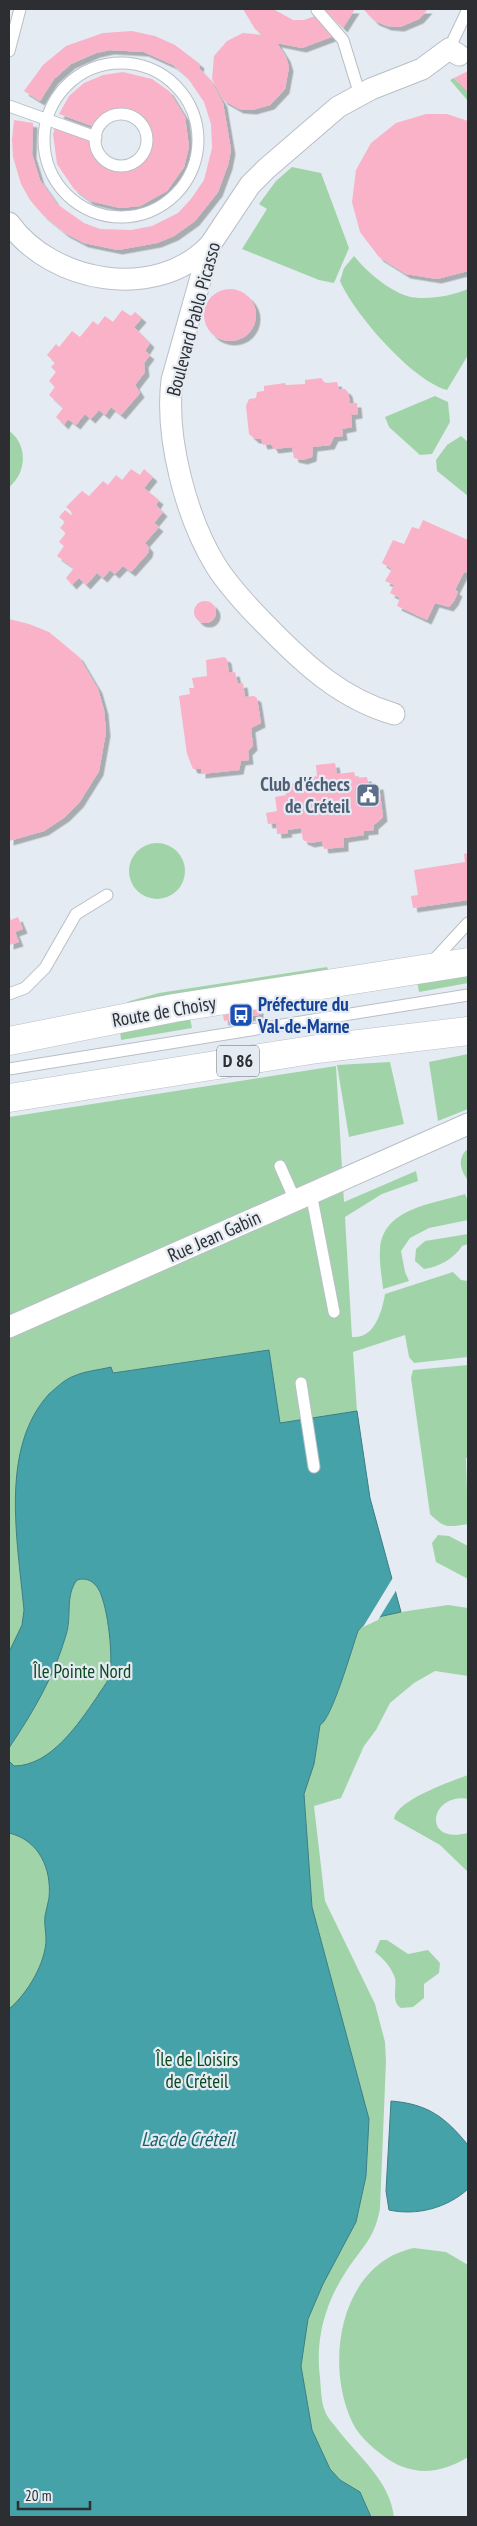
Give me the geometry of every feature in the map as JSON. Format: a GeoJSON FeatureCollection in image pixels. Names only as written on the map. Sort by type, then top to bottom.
{"type":"FeatureCollection","features":[{"type":"Feature","properties":{"kind":"main road","name":"Route de Choisy"},"geometry":{"type":"LineString","coordinates":[[9,1041],[174,1008],[468,962]]}},
{"type":"Feature","properties":{"kind":"main road","name":"D 86"},"geometry":{"type":"LineString","coordinates":[[9,1098],[299,1052],[468,1031]]}},
{"type":"Feature","properties":{"kind":"street","name":"Boulevard Pablo Picasso"},"geometry":{"type":"LineString","coordinates":[[394,714],[374,709],[328,684],[304,663],[247,606],[216,566],[195,524],[178,460],[172,427],[170,399],[172,380],[210,245],[250,185],[338,107],[360,95],[422,70],[454,52]]}},
{"type":"Feature","properties":{"kind":"street"},"geometry":{"type":"LineString","coordinates":[[9,223],[30,247],[51,262],[77,273],[112,278],[153,276],[192,261],[210,245]]}},
{"type":"Feature","properties":{"kind":"street","name":"Rue Jean Gabin"},"geometry":{"type":"LineString","coordinates":[[9,1327],[468,1124]]}},
{"type":"Feature","properties":{"kind":"lane"},"geometry":{"type":"LineString","coordinates":[[9,51],[20,9]]}},
{"type":"Feature","properties":{"kind":"lane"},"geometry":{"type":"LineString","coordinates":[[454,52],[468,9]]}},
{"type":"Feature","properties":{"kind":"lane"},"geometry":{"type":"LineString","coordinates":[[317,10],[343,40],[360,95]]}},
{"type":"Feature","properties":{"kind":"lane"},"geometry":{"type":"LineString","coordinates":[[122,63],[140,65],[156,71],[171,81],[192,108],[199,142],[197,159],[181,190],[169,202],[154,211],[138,216],[120,218],[103,216],[72,200],[51,173],[44,139],[47,118],[62,91],[74,79],[89,70],[105,65],[122,63]]}},
{"type":"Feature","properties":{"kind":"lane"},"geometry":{"type":"LineString","coordinates":[[9,106],[96,136]]}},
{"type":"Feature","properties":{"kind":"lane"},"geometry":{"type":"LineString","coordinates":[[115,115],[125,115],[135,118],[142,125],[146,134],[147,144],[144,154],[136,161],[128,166],[118,166],[108,163],[100,156],[96,147],[96,136],[99,127],[106,120],[115,115]]}},
{"type":"Feature","properties":{"kind":"lane"},"geometry":{"type":"LineString","coordinates":[[9,994],[24,988],[45,968],[76,914],[107,895]]}},
{"type":"Feature","properties":{"kind":"lane"},"geometry":{"type":"LineString","coordinates":[[426,969],[468,923]]}},
{"type":"Feature","properties":{"kind":"lane","name":"Route de Choisy"},"geometry":{"type":"LineString","coordinates":[[9,1069],[468,995]]}},
{"type":"Feature","properties":{"kind":"lane"},"geometry":{"type":"LineString","coordinates":[[280,1166],[303,1197],[334,1312]]}},
{"type":"Feature","properties":{"kind":"lane"},"geometry":{"type":"LineString","coordinates":[[301,1383],[314,1468]]}},
{"type":"Feature","properties":{"kind":"green space"},"geometry":{"type":"Polygon","coordinates":[[[454,78],[468,92],[468,101],[450,80],[454,78]]]}},
{"type":"Feature","properties":{"kind":"green space"},"geometry":{"type":"Polygon","coordinates":[[[292,167],[321,173],[349,248],[334,283],[319,280],[242,249],[267,209],[259,204],[276,181],[292,167]]]}},
{"type":"Feature","properties":{"kind":"green space"},"geometry":{"type":"Polygon","coordinates":[[[354,256],[378,279],[392,289],[407,296],[421,298],[438,297],[468,289],[468,355],[447,390],[433,384],[418,374],[402,360],[371,328],[358,311],[340,281],[344,268],[354,256]]]}},
{"type":"Feature","properties":{"kind":"green space"},"geometry":{"type":"Polygon","coordinates":[[[435,396],[448,402],[450,422],[432,454],[420,455],[389,427],[385,417],[435,396]]]}},
{"type":"Feature","properties":{"kind":"green space"},"geometry":{"type":"Polygon","coordinates":[[[9,431],[20,443],[23,459],[19,474],[9,487],[9,431]]]}},
{"type":"Feature","properties":{"kind":"green space"},"geometry":{"type":"Polygon","coordinates":[[[461,436],[468,442],[468,496],[437,471],[436,460],[447,445],[461,436]]]}},
{"type":"Feature","properties":{"kind":"green space"},"geometry":{"type":"Polygon","coordinates":[[[151,843],[163,843],[177,851],[185,865],[183,882],[177,891],[163,899],[151,899],[141,894],[134,887],[129,877],[129,865],[134,855],[141,848],[151,843]]]}},
{"type":"Feature","properties":{"kind":"green space"},"geometry":{"type":"Polygon","coordinates":[[[327,967],[329,971],[119,1007],[130,1001],[159,993],[327,967]]]}},
{"type":"Feature","properties":{"kind":"green space"},"geometry":{"type":"Polygon","coordinates":[[[466,973],[468,983],[419,992],[417,981],[466,973]]]}},
{"type":"Feature","properties":{"kind":"green space"},"geometry":{"type":"Polygon","coordinates":[[[190,1018],[192,1028],[121,1040],[120,1031],[190,1018]]]}},
{"type":"Feature","properties":{"kind":"green space"},"geometry":{"type":"Polygon","coordinates":[[[468,1054],[468,1109],[438,1121],[429,1062],[468,1054]]]}},
{"type":"Feature","properties":{"kind":"green space"},"geometry":{"type":"Polygon","coordinates":[[[390,1062],[404,1124],[349,1137],[337,1065],[390,1062]]]}},
{"type":"Feature","properties":{"kind":"green space","name":"Lac de Créteil"},"geometry":{"type":"Polygon","coordinates":[[[336,1066],[344,1202],[416,1171],[418,1181],[382,1194],[345,1217],[352,1337],[366,1334],[372,1329],[382,1308],[385,1294],[453,1272],[461,1280],[468,1281],[468,1357],[414,1363],[409,1357],[405,1335],[353,1352],[357,1411],[370,1498],[401,1612],[448,1605],[468,1608],[468,1676],[435,1671],[414,1683],[390,1703],[376,1730],[364,1746],[341,1798],[314,1806],[325,1901],[375,2004],[385,2042],[386,2061],[380,2208],[372,2234],[339,2283],[327,2308],[319,2349],[321,2395],[329,2419],[372,2470],[387,2492],[394,2517],[9,2517],[9,1117],[336,1066]]]}},
{"type":"Feature","properties":{"kind":"green space"},"geometry":{"type":"Polygon","coordinates":[[[468,1149],[468,1180],[463,1172],[461,1160],[468,1149]]]}},
{"type":"Feature","properties":{"kind":"green space"},"geometry":{"type":"Polygon","coordinates":[[[465,1194],[468,1201],[468,1220],[429,1228],[410,1238],[401,1251],[405,1272],[409,1281],[383,1289],[380,1250],[383,1236],[390,1225],[399,1216],[411,1210],[465,1194]]]}},
{"type":"Feature","properties":{"kind":"green space"},"geometry":{"type":"Polygon","coordinates":[[[468,1234],[468,1244],[462,1246],[455,1255],[440,1264],[424,1269],[415,1261],[416,1249],[425,1241],[468,1234]]]}},
{"type":"Feature","properties":{"kind":"green space"},"geometry":{"type":"Polygon","coordinates":[[[468,1365],[468,1458],[466,1458],[468,1524],[447,1526],[430,1514],[411,1378],[413,1370],[468,1365]]]}},
{"type":"Feature","properties":{"kind":"green space"},"geometry":{"type":"Polygon","coordinates":[[[438,1535],[449,1536],[468,1546],[468,1579],[436,1562],[432,1543],[438,1535]]]}},
{"type":"Feature","properties":{"kind":"green space"},"geometry":{"type":"Polygon","coordinates":[[[468,1775],[468,1799],[455,1799],[446,1803],[439,1810],[436,1818],[437,1826],[443,1832],[453,1835],[468,1833],[468,1872],[440,1845],[394,1819],[397,1812],[414,1798],[468,1775]]]}},
{"type":"Feature","properties":{"kind":"green space"},"geometry":{"type":"Polygon","coordinates":[[[380,1940],[387,1940],[408,1954],[428,1950],[440,1963],[439,1973],[424,1984],[424,1998],[413,2007],[401,2008],[396,2002],[395,1978],[387,1964],[375,1952],[380,1940]]]}},
{"type":"Feature","properties":{"kind":"green space"},"geometry":{"type":"Polygon","coordinates":[[[414,2248],[446,2252],[468,2265],[468,2457],[446,2467],[424,2471],[402,2467],[381,2454],[363,2438],[350,2417],[343,2393],[339,2368],[340,2342],[346,2316],[356,2293],[370,2272],[390,2257],[414,2248]]]}},
{"type":"Feature","properties":{"kind":"water","name":"Lac de Créteil"},"geometry":{"type":"Polygon","coordinates":[[[269,1350],[280,1423],[357,1411],[370,1498],[401,1612],[371,1620],[358,1631],[336,1697],[325,1720],[320,1725],[314,1764],[304,1794],[312,1907],[369,2119],[366,2176],[356,2222],[323,2284],[308,2319],[301,2366],[312,2430],[330,2469],[340,2480],[360,2492],[371,2517],[9,2517],[9,2009],[29,1987],[43,1958],[46,1939],[45,1916],[49,1898],[49,1887],[46,1867],[36,1849],[28,1842],[9,1833],[9,1761],[14,1766],[27,1764],[40,1759],[63,1741],[82,1719],[107,1682],[111,1658],[105,1608],[99,1590],[90,1580],[77,1580],[71,1592],[68,1628],[49,1680],[9,1748],[9,1652],[22,1625],[24,1610],[16,1524],[18,1467],[23,1440],[34,1416],[49,1394],[64,1381],[78,1374],[111,1367],[113,1373],[269,1350]]]}},
{"type":"Feature","properties":{"kind":"water"},"geometry":{"type":"Polygon","coordinates":[[[391,2101],[415,2105],[435,2114],[460,2135],[468,2145],[468,2189],[460,2196],[441,2206],[421,2211],[400,2212],[389,2210],[386,2191],[391,2101]]]}},
{"type":"Feature","properties":{"kind":"pier"},"geometry":{"type":"Polygon","coordinates":[[[394,1576],[397,1589],[378,1620],[363,1627],[394,1576]]]}},
{"type":"Feature","properties":{"kind":"building"},"geometry":{"type":"Polygon","coordinates":[[[243,9],[273,9],[293,20],[304,20],[315,16],[334,36],[302,48],[277,43],[286,57],[289,67],[285,89],[270,105],[252,110],[239,109],[223,100],[212,79],[214,56],[227,41],[243,33],[262,35],[255,29],[243,9]]]}},
{"type":"Feature","properties":{"kind":"building"},"geometry":{"type":"Polygon","coordinates":[[[324,9],[355,9],[343,28],[324,9]]]}},
{"type":"Feature","properties":{"kind":"building"},"geometry":{"type":"Polygon","coordinates":[[[363,9],[428,9],[419,19],[400,27],[387,26],[375,21],[363,9]]]}},
{"type":"Feature","properties":{"kind":"building"},"geometry":{"type":"Polygon","coordinates":[[[132,31],[155,36],[175,45],[200,64],[199,68],[212,82],[223,103],[231,150],[228,165],[218,192],[195,221],[174,236],[157,243],[118,250],[84,243],[65,233],[43,215],[30,200],[21,184],[13,157],[12,140],[14,120],[33,123],[32,154],[40,180],[57,204],[84,223],[100,229],[131,230],[152,226],[178,213],[191,199],[204,180],[212,148],[211,124],[204,102],[187,77],[173,65],[144,52],[110,50],[96,53],[71,64],[54,79],[40,101],[24,91],[43,65],[66,46],[103,33],[132,31]]]}},
{"type":"Feature","properties":{"kind":"building"},"geometry":{"type":"Polygon","coordinates":[[[468,71],[468,92],[454,78],[468,71]]]}},
{"type":"Feature","properties":{"kind":"building"},"geometry":{"type":"Polygon","coordinates":[[[123,72],[152,79],[169,91],[185,117],[189,147],[184,167],[167,191],[140,206],[120,208],[90,201],[74,189],[57,164],[53,134],[55,128],[92,142],[97,158],[102,163],[116,170],[131,169],[144,161],[151,148],[151,133],[148,126],[138,115],[123,110],[116,111],[102,117],[95,127],[59,114],[69,96],[84,83],[103,75],[123,72]]]}},
{"type":"Feature","properties":{"kind":"building"},"geometry":{"type":"Polygon","coordinates":[[[426,114],[447,114],[468,121],[468,271],[437,279],[406,274],[379,257],[360,232],[352,202],[356,170],[371,143],[396,123],[426,114]]]}},
{"type":"Feature","properties":{"kind":"building"},"geometry":{"type":"Polygon","coordinates":[[[225,289],[235,289],[249,296],[256,310],[256,320],[249,334],[235,341],[225,341],[215,337],[208,330],[204,320],[204,310],[208,300],[215,293],[225,289]]]}},
{"type":"Feature","properties":{"kind":"building"},"geometry":{"type":"Polygon","coordinates":[[[122,310],[131,316],[135,312],[142,318],[134,327],[150,343],[145,351],[150,355],[144,363],[145,372],[135,385],[140,393],[121,415],[111,407],[105,415],[99,410],[91,419],[85,414],[76,425],[68,419],[64,425],[56,417],[63,408],[49,395],[55,387],[49,381],[56,372],[51,367],[55,363],[47,355],[56,344],[59,347],[72,331],[80,337],[93,321],[98,325],[105,316],[113,322],[122,310]]]}},
{"type":"Feature","properties":{"kind":"building"},"geometry":{"type":"Polygon","coordinates":[[[321,378],[325,383],[337,382],[339,389],[345,389],[348,392],[350,403],[357,403],[358,414],[351,415],[352,427],[342,429],[343,436],[334,437],[330,445],[313,447],[312,457],[303,460],[294,458],[292,447],[274,449],[271,444],[263,445],[261,439],[255,439],[249,434],[246,406],[249,399],[256,398],[257,392],[264,391],[264,386],[285,383],[286,385],[305,384],[305,380],[321,378]]]}},
{"type":"Feature","properties":{"kind":"building"},"geometry":{"type":"Polygon","coordinates":[[[131,469],[140,475],[144,469],[153,477],[144,488],[159,500],[156,505],[163,512],[154,523],[159,527],[145,543],[149,548],[148,553],[131,572],[123,566],[115,574],[110,570],[103,578],[97,573],[86,585],[79,578],[72,585],[66,578],[74,568],[57,556],[64,546],[59,542],[66,533],[60,528],[65,522],[59,517],[65,510],[71,515],[73,513],[66,507],[82,491],[89,496],[103,481],[108,485],[116,475],[122,480],[131,469]]]}},
{"type":"Feature","properties":{"kind":"building"},"geometry":{"type":"Polygon","coordinates":[[[423,520],[468,540],[468,573],[464,572],[455,590],[458,592],[454,601],[449,607],[435,603],[427,620],[397,606],[400,598],[390,593],[394,585],[385,581],[392,569],[382,563],[393,540],[404,544],[412,527],[419,529],[423,520]]]}},
{"type":"Feature","properties":{"kind":"building"},"geometry":{"type":"Polygon","coordinates":[[[205,601],[213,604],[216,612],[213,620],[205,623],[197,620],[194,612],[197,604],[205,601]]]}},
{"type":"Feature","properties":{"kind":"building"},"geometry":{"type":"Polygon","coordinates":[[[9,619],[49,632],[79,657],[98,689],[104,710],[106,732],[99,771],[79,803],[65,817],[44,831],[9,841],[9,619]]]}},
{"type":"Feature","properties":{"kind":"building"},"geometry":{"type":"Polygon","coordinates":[[[224,657],[227,659],[229,673],[235,672],[238,684],[243,683],[245,697],[254,696],[257,698],[261,723],[251,728],[253,746],[248,751],[249,760],[241,761],[239,770],[201,774],[201,769],[193,769],[187,754],[179,696],[190,694],[189,688],[194,688],[192,678],[207,676],[206,660],[224,657]]]}},
{"type":"Feature","properties":{"kind":"building"},"geometry":{"type":"Polygon","coordinates":[[[335,763],[337,774],[354,772],[356,778],[367,777],[369,786],[379,785],[383,817],[374,825],[374,830],[364,831],[364,835],[344,838],[344,847],[324,849],[322,841],[310,843],[303,840],[301,828],[287,830],[288,833],[277,834],[276,823],[268,824],[266,813],[277,811],[275,797],[286,795],[285,786],[317,776],[316,765],[335,763]]]}},
{"type":"Feature","properties":{"kind":"building"},"geometry":{"type":"Polygon","coordinates":[[[468,853],[468,900],[413,908],[411,896],[418,895],[414,870],[465,862],[464,854],[468,853]]]}},
{"type":"Feature","properties":{"kind":"building"},"geometry":{"type":"Polygon","coordinates":[[[9,914],[11,920],[18,917],[23,929],[15,932],[19,942],[9,945],[9,914]]]}},
{"type":"Feature","properties":{"kind":"building"},"geometry":{"type":"Polygon","coordinates":[[[259,1009],[259,1015],[224,1021],[223,1015],[259,1009]]]}},
{"type":"Feature","properties":{"kind":"place","name":"Club d'échecs de Créteil"},"geometry":{"type":"Point","coordinates":[368,795]}},
{"type":"Feature","properties":{"kind":"place","name":"Préfecture du Val-de-Marne"},"geometry":{"type":"Point","coordinates":[241,1015]}},
{"type":"Feature","properties":{"kind":"park label","name":"Île Pointe Nord"},"geometry":{"type":"Point","coordinates":[82,1671]}},
{"type":"Feature","properties":{"kind":"park label","name":"Île de Loisirs de Créteil"},"geometry":{"type":"Point","coordinates":[197,2070]}}]}
